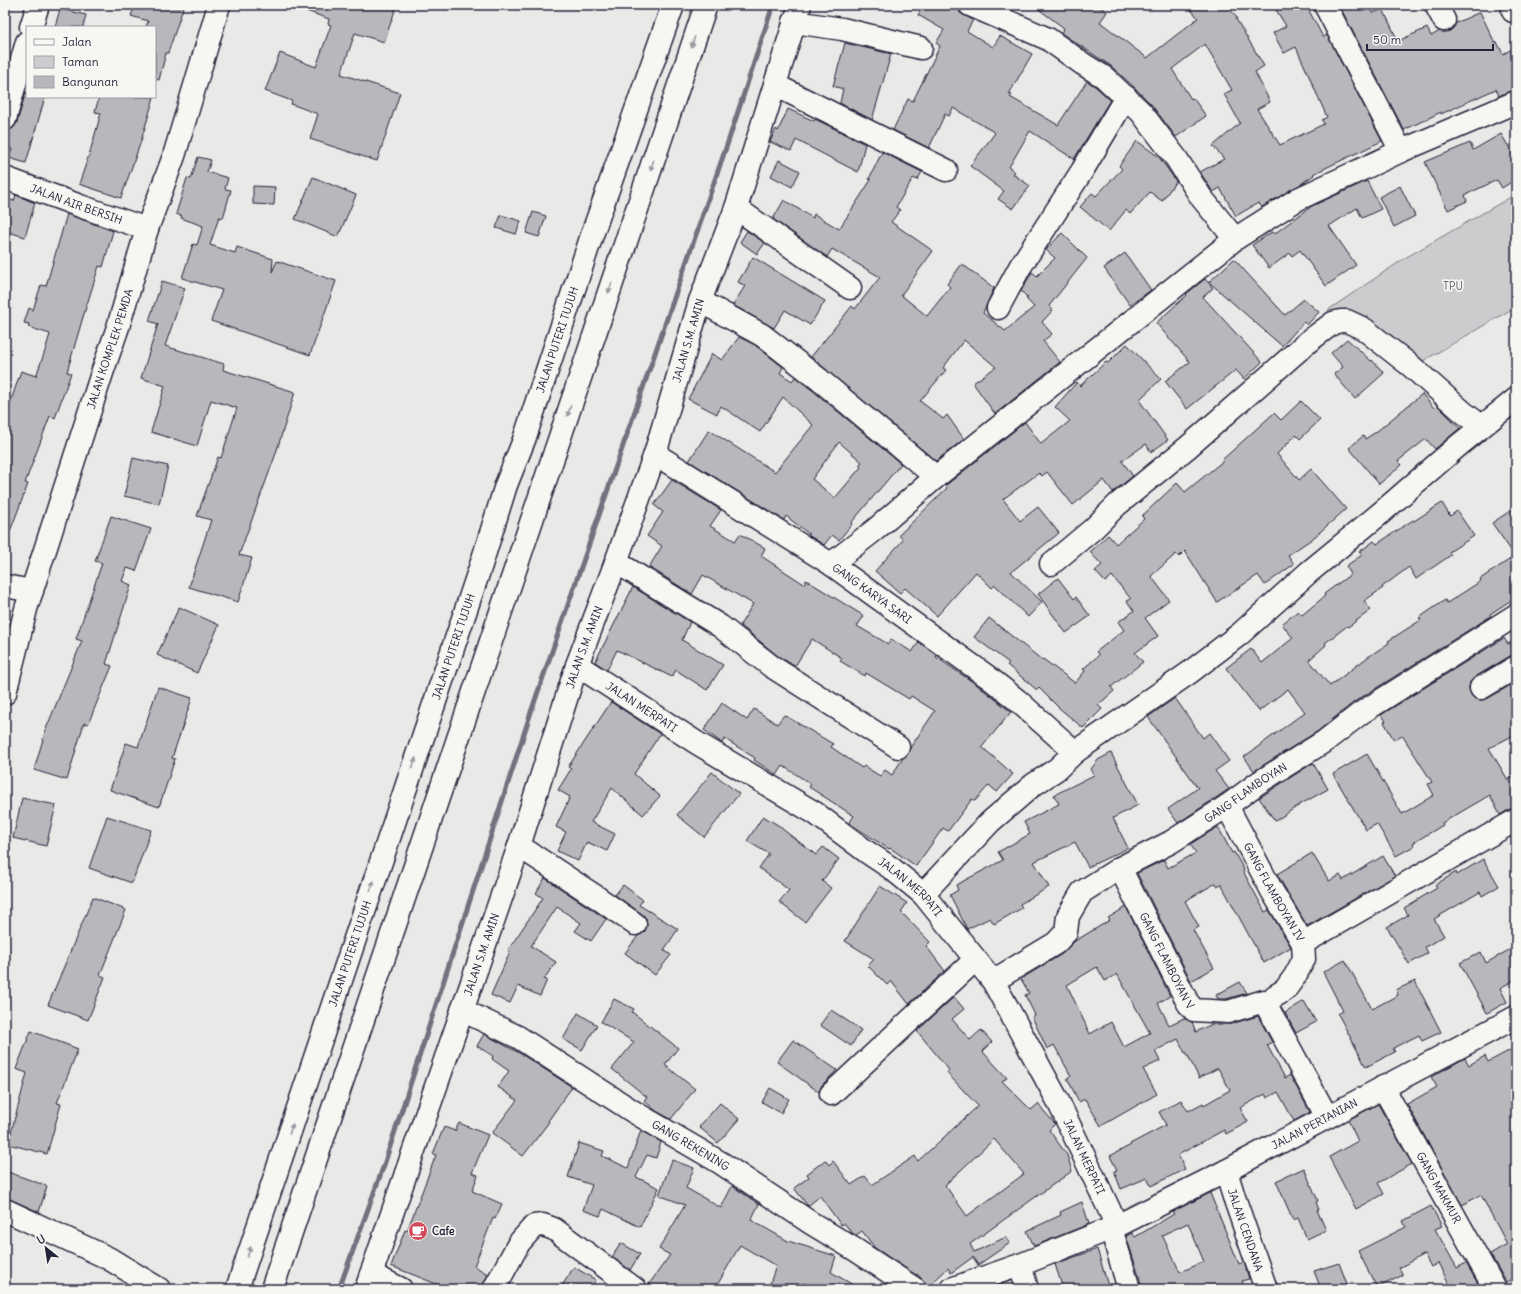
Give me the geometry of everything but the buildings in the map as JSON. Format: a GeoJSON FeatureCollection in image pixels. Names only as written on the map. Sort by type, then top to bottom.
{"type":"FeatureCollection","features":[{"type":"Feature","properties":{"kind":"main road"},"geometry":{"type":"LineString","coordinates":[[31,26],[38,5]]}},
{"type":"Feature","properties":{"kind":"main road","name":"JALAN KOMPLEK PEMDA"},"geometry":{"type":"LineString","coordinates":[[5,693],[26,609],[118,327],[147,229],[174,156],[219,5]]}},
{"type":"Feature","properties":{"kind":"main road","name":"JALAN PUTERI TUJUH"},"geometry":{"type":"LineString","coordinates":[[236,1289],[481,565],[506,485],[524,440],[594,229],[673,5]]}},
{"type":"Feature","properties":{"kind":"main road"},"geometry":{"type":"LineString","coordinates":[[272,1289],[706,5]]}},
{"type":"Feature","properties":{"kind":"main road"},"geometry":{"type":"LineString","coordinates":[[970,5],[1048,39],[1104,78],[1146,118],[1176,158],[1201,197],[1235,239]]}},
{"type":"Feature","properties":{"kind":"main road"},"geometry":{"type":"LineString","coordinates":[[1325,5],[1401,151]]}},
{"type":"Feature","properties":{"kind":"main road"},"geometry":{"type":"LineString","coordinates":[[797,13],[842,29],[920,48]]}},
{"type":"Feature","properties":{"kind":"main road","name":"JALAN S.M. AMIN"},"geometry":{"type":"LineString","coordinates":[[368,1281],[519,846],[577,665],[655,454],[700,301],[736,208],[797,13]]}},
{"type":"Feature","properties":{"kind":"main road"},"geometry":{"type":"LineString","coordinates":[[5,119],[26,46]]}},
{"type":"Feature","properties":{"kind":"main road"},"geometry":{"type":"LineString","coordinates":[[775,85],[946,170]]}},
{"type":"Feature","properties":{"kind":"main road"},"geometry":{"type":"LineString","coordinates":[[998,308],[1020,267],[1082,172],[1126,98]]}},
{"type":"Feature","properties":{"kind":"main road"},"geometry":{"type":"LineString","coordinates":[[831,564],[876,529],[936,477],[1235,239],[1298,199],[1401,151],[1516,102]]}},
{"type":"Feature","properties":{"kind":"main road","name":"JALAN AIR BERSIH"},"geometry":{"type":"LineString","coordinates":[[5,178],[147,229]]}},
{"type":"Feature","properties":{"kind":"main road"},"geometry":{"type":"LineString","coordinates":[[736,208],[850,288]]}},
{"type":"Feature","properties":{"kind":"main road"},"geometry":{"type":"LineString","coordinates":[[700,301],[762,335],[820,380],[936,477]]}},
{"type":"Feature","properties":{"kind":"main road"},"geometry":{"type":"LineString","coordinates":[[1051,564],[1093,529],[1133,492],[1333,323],[1347,321],[1364,329],[1411,366],[1481,426]]}},
{"type":"Feature","properties":{"kind":"main road"},"geometry":{"type":"LineString","coordinates":[[923,894],[990,822],[1033,785],[1057,769],[1075,752],[1189,673],[1234,638],[1309,572],[1382,512],[1481,426],[1516,399]]}},
{"type":"Feature","properties":{"kind":"main road","name":"GANG KARYA SARI"},"geometry":{"type":"LineString","coordinates":[[655,454],[831,564],[988,677],[1017,700],[1075,752]]}},
{"type":"Feature","properties":{"kind":"main road"},"geometry":{"type":"LineString","coordinates":[[616,562],[720,626],[771,666],[898,747]]}},
{"type":"Feature","properties":{"kind":"main road"},"geometry":{"type":"LineString","coordinates":[[481,565],[513,576]]}},
{"type":"Feature","properties":{"kind":"main road"},"geometry":{"type":"LineString","coordinates":[[5,586],[32,591]]}},
{"type":"Feature","properties":{"kind":"main road","name":"GANG FLAMBOYAN"},"geometry":{"type":"LineString","coordinates":[[993,981],[1056,943],[1066,932],[1068,916],[1082,892],[1120,868],[1170,842],[1227,806],[1258,783],[1325,741],[1361,713],[1516,616]]}},
{"type":"Feature","properties":{"kind":"main road","name":"JALAN MERPATI"},"geometry":{"type":"LineString","coordinates":[[577,665],[697,743],[815,813],[891,868],[923,894],[993,981],[1057,1099],[1114,1227],[1129,1289]]}},
{"type":"Feature","properties":{"kind":"main road"},"geometry":{"type":"LineString","coordinates":[[1481,688],[1516,667]]}},
{"type":"Feature","properties":{"kind":"main road","name":"GANG FLAMBOYAN IV"},"geometry":{"type":"LineString","coordinates":[[1227,806],[1272,891],[1303,943],[1304,959],[1295,976],[1285,990],[1270,998]]}},
{"type":"Feature","properties":{"kind":"main road"},"geometry":{"type":"LineString","coordinates":[[1303,943],[1516,820]]}},
{"type":"Feature","properties":{"kind":"main road"},"geometry":{"type":"LineString","coordinates":[[519,846],[635,924]]}},
{"type":"Feature","properties":{"kind":"main road","name":"GANG FLAMBOYAN V"},"geometry":{"type":"LineString","coordinates":[[1120,868],[1188,1003],[1194,1010],[1228,1012],[1270,998]]}},
{"type":"Feature","properties":{"kind":"main road"},"geometry":{"type":"LineString","coordinates":[[831,1094],[975,960]]}},
{"type":"Feature","properties":{"kind":"main road"},"geometry":{"type":"LineString","coordinates":[[1270,998],[1327,1117]]}},
{"type":"Feature","properties":{"kind":"main road","name":"GANG REKENING"},"geometry":{"type":"LineString","coordinates":[[462,1010],[518,1037],[634,1112],[721,1163],[804,1219],[854,1249],[915,1289]]}},
{"type":"Feature","properties":{"kind":"main road","name":"JALAN PERTANIAN"},"geometry":{"type":"LineString","coordinates":[[950,1289],[1020,1265],[1114,1227],[1226,1171],[1516,1017]]}},
{"type":"Feature","properties":{"kind":"main road","name":"GANG MAKMUR"},"geometry":{"type":"LineString","coordinates":[[1383,1087],[1495,1289]]}},
{"type":"Feature","properties":{"kind":"main road","name":"JALAN CENDANA"},"geometry":{"type":"LineString","coordinates":[[1226,1171],[1266,1289]]}},
{"type":"Feature","properties":{"kind":"main road"},"geometry":{"type":"LineString","coordinates":[[5,1210],[108,1258],[159,1289]]}},
{"type":"Feature","properties":{"kind":"main road"},"geometry":{"type":"LineString","coordinates":[[494,1289],[518,1243],[534,1226],[543,1225],[554,1229],[635,1289]]}},
{"type":"Feature","properties":{"kind":"main road"},"geometry":{"type":"LineString","coordinates":[[1020,1265],[1027,1289]]}},
{"type":"Feature","properties":{"kind":"main road"},"geometry":{"type":"LineString","coordinates":[[368,1281],[401,1289]]}},
{"type":"Feature","properties":{"kind":"green space","name":"TPU"},"geometry":{"type":"Polygon","coordinates":[[[1516,194],[1516,306],[1507,312],[1411,368],[1359,329],[1328,310],[1405,258],[1516,194]]]}},
{"type":"Feature","properties":{"kind":"waterway"},"geometry":{"type":"LineString","coordinates":[[339,1289],[384,1165],[531,712],[729,139],[773,5]]}},
{"type":"Feature","properties":{"kind":"place","name":"Cafe"},"geometry":{"type":"Point","coordinates":[418,1231]}}]}
